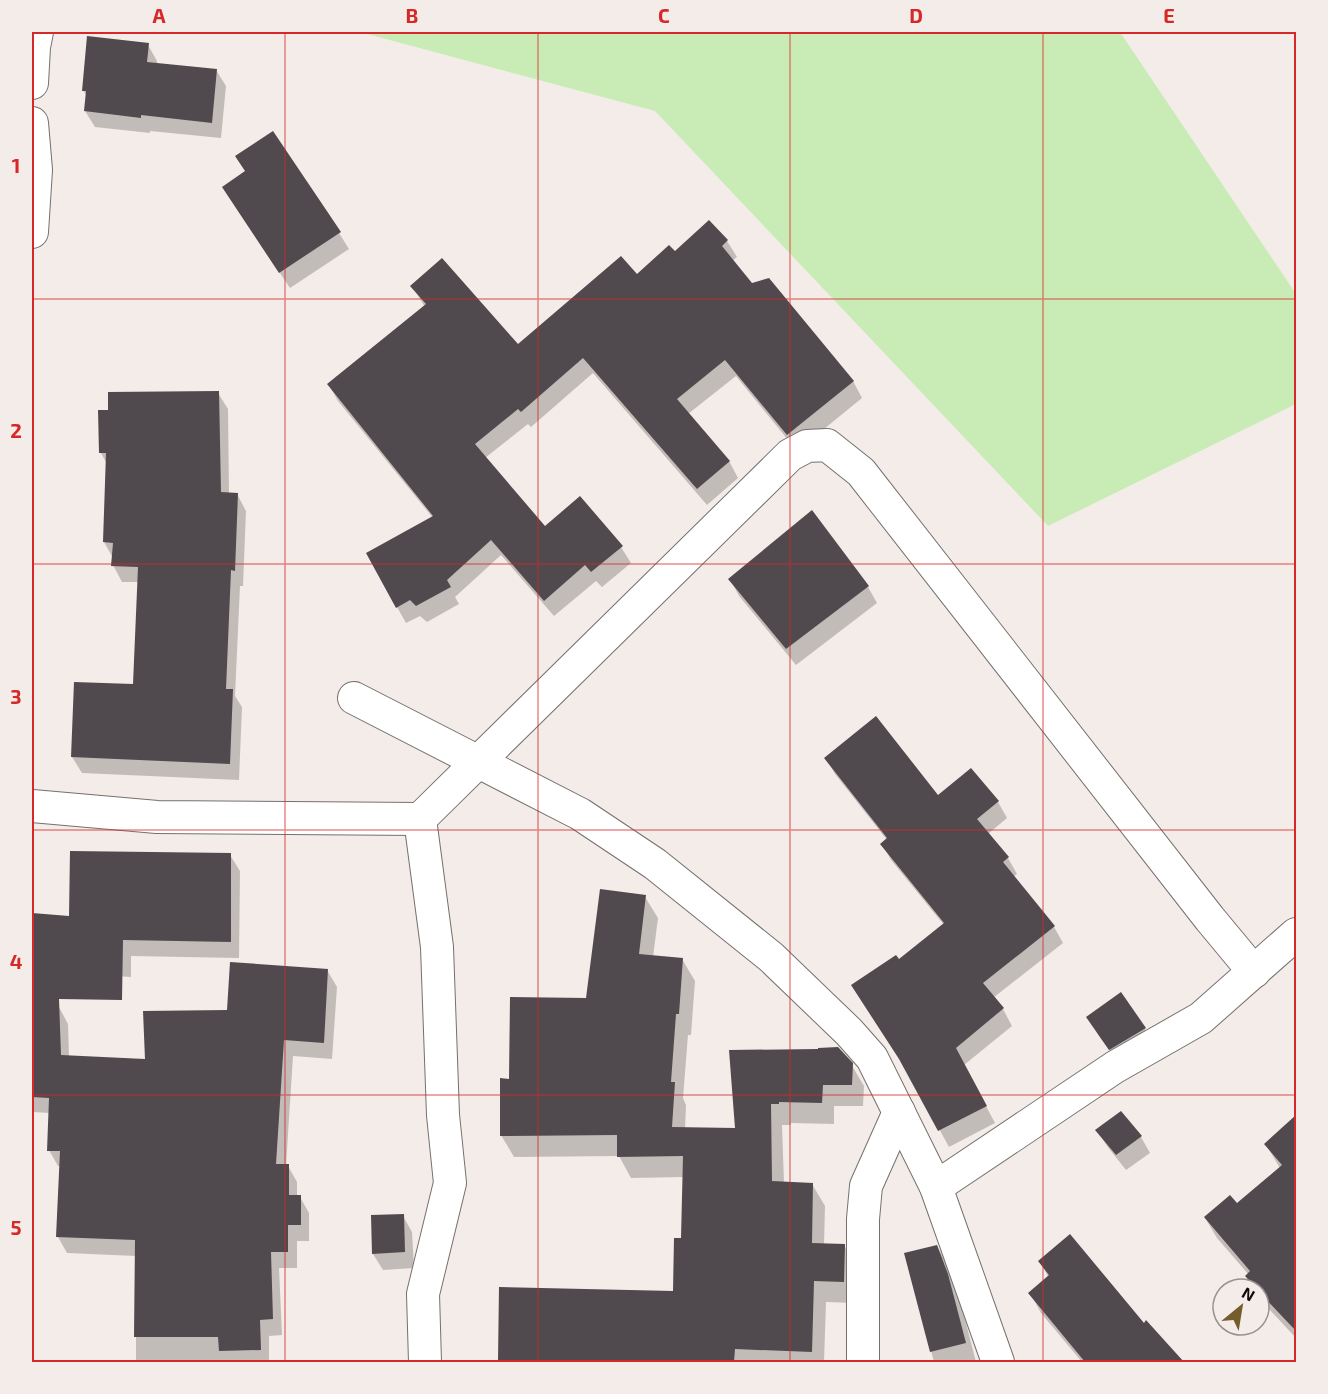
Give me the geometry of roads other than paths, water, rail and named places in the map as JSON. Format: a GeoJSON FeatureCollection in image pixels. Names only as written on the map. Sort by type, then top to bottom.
{"type":"FeatureCollection","features":[{"type":"Feature","properties":{"kind":"street"},"geometry":{"type":"LineString","coordinates":[[32,83],[37,32]]}},
{"type":"Feature","properties":{"kind":"street"},"geometry":{"type":"LineString","coordinates":[[32,123],[36,170],[32,214]]}},
{"type":"Feature","properties":{"kind":"street"},"geometry":{"type":"LineString","coordinates":[[32,806],[157,817],[420,819],[790,455],[807,446],[827,445],[861,471],[1203,910],[1254,972]]}},
{"type":"Feature","properties":{"kind":"street"},"geometry":{"type":"LineString","coordinates":[[354,698],[580,814],[655,864],[771,957],[849,1032],[872,1058],[936,1187],[998,1362]]}},
{"type":"Feature","properties":{"kind":"street"},"geometry":{"type":"LineString","coordinates":[[420,819],[437,947],[443,1114],[450,1183],[423,1294],[425,1362]]}},
{"type":"Feature","properties":{"kind":"street"},"geometry":{"type":"LineString","coordinates":[[936,1187],[1115,1067],[1201,1018],[1296,934]]}},
{"type":"Feature","properties":{"kind":"street"},"geometry":{"type":"LineString","coordinates":[[863,1362],[863,1220],[866,1186],[899,1112]]}}]}
